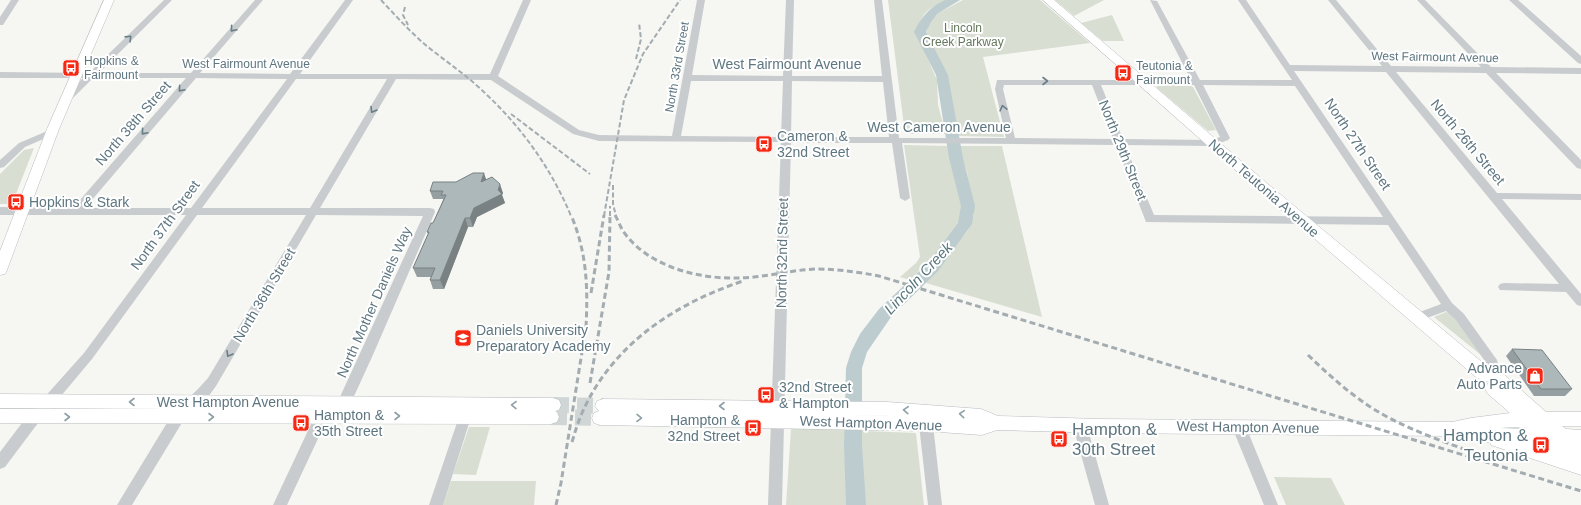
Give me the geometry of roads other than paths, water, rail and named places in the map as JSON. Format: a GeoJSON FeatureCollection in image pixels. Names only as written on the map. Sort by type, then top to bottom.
{"type":"FeatureCollection","features":[{"type":"Feature","properties":{"kind":"main road"},"geometry":{"type":"LineString","coordinates":[[0,270],[52,132],[109,0]]}},
{"type":"Feature","properties":{"kind":"main road","name":"North Teutonia Avenue"},"geometry":{"type":"LineString","coordinates":[[1048,0],[1141,82],[1416,318],[1489,375],[1486,381],[1536,420],[1581,462]]}},
{"type":"Feature","properties":{"kind":"main road","name":"West Hampton Avenue"},"geometry":{"type":"LineString","coordinates":[[0,401],[344,403],[467,410],[552,411]]}},
{"type":"Feature","properties":{"kind":"main road","name":"West Hampton Avenue"},"geometry":{"type":"LineString","coordinates":[[0,416],[327,416],[467,410]]}},
{"type":"Feature","properties":{"kind":"main road","name":"West Hampton Avenue"},"geometry":{"type":"LineString","coordinates":[[601,412],[778,413],[887,416],[925,418],[982,428],[997,423],[1080,426],[1450,429],[1479,435],[1581,437]]}},
{"type":"Feature","properties":{"kind":"main road","name":"West Hampton Avenue"},"geometry":{"type":"LineString","coordinates":[[1450,429],[1469,425],[1536,420],[1581,419]]}},
{"type":"Feature","properties":{"kind":"main road"},"geometry":{"type":"LineString","coordinates":[[1479,435],[1581,462]]}},
{"type":"Feature","properties":{"kind":"street"},"geometry":{"type":"LineString","coordinates":[[0,24],[15,0]]}},
{"type":"Feature","properties":{"kind":"street"},"geometry":{"type":"LineString","coordinates":[[64,103],[168,0]]}},
{"type":"Feature","properties":{"kind":"street","name":"North 38th Street"},"geometry":{"type":"LineString","coordinates":[[76,211],[259,0]]}},
{"type":"Feature","properties":{"kind":"street","name":"North 37th Street"},"geometry":{"type":"LineString","coordinates":[[0,463],[47,401],[88,356],[349,0]]}},
{"type":"Feature","properties":{"kind":"street"},"geometry":{"type":"LineString","coordinates":[[493,77],[527,0]]}},
{"type":"Feature","properties":{"kind":"street","name":"North 33rd Street"},"geometry":{"type":"LineString","coordinates":[[676,139],[701,0]]}},
{"type":"Feature","properties":{"kind":"street","name":"North 32nd Street"},"geometry":{"type":"LineString","coordinates":[[775,505],[790,0]]}},
{"type":"Feature","properties":{"kind":"street"},"geometry":{"type":"LineString","coordinates":[[878,0],[893,135],[898,146],[905,198]]}},
{"type":"Feature","properties":{"kind":"street","name":"North 27th Street"},"geometry":{"type":"LineString","coordinates":[[1242,0],[1448,306],[1460,317],[1493,363],[1489,375]]}},
{"type":"Feature","properties":{"kind":"street","name":"North 26th Street"},"geometry":{"type":"LineString","coordinates":[[1332,0],[1581,302]]}},
{"type":"Feature","properties":{"kind":"street"},"geometry":{"type":"LineString","coordinates":[[1421,0],[1581,166]]}},
{"type":"Feature","properties":{"kind":"street"},"geometry":{"type":"LineString","coordinates":[[1513,0],[1581,61]]}},
{"type":"Feature","properties":{"kind":"street"},"geometry":{"type":"LineString","coordinates":[[1153,2],[1197,82],[1225,138],[1212,143]]}},
{"type":"Feature","properties":{"kind":"street","name":"West Fairmount Avenue"},"geometry":{"type":"LineString","coordinates":[[1288,68],[1581,71]]}},
{"type":"Feature","properties":{"kind":"street","name":"West Fairmount Avenue"},"geometry":{"type":"LineString","coordinates":[[0,74],[493,77]]}},
{"type":"Feature","properties":{"kind":"street","name":"North 36th Street"},"geometry":{"type":"LineString","coordinates":[[124,505],[178,417],[212,382],[393,77]]}},
{"type":"Feature","properties":{"kind":"street","name":"West Cameron Avenue"},"geometry":{"type":"LineString","coordinates":[[493,77],[509,90],[581,135],[599,138],[1212,143]]}},
{"type":"Feature","properties":{"kind":"street","name":"West Fairmount Avenue"},"geometry":{"type":"LineString","coordinates":[[688,78],[886,79]]}},
{"type":"Feature","properties":{"kind":"street"},"geometry":{"type":"LineString","coordinates":[[1011,141],[999,89],[1000,82],[1298,83]]}},
{"type":"Feature","properties":{"kind":"street","name":"North 29th Street"},"geometry":{"type":"LineString","coordinates":[[1095,82],[1121,142],[1150,219],[1301,220]]}},
{"type":"Feature","properties":{"kind":"street"},"geometry":{"type":"LineString","coordinates":[[0,165],[22,145],[52,132]]}},
{"type":"Feature","properties":{"kind":"street"},"geometry":{"type":"LineString","coordinates":[[1495,196],[1581,196]]}},
{"type":"Feature","properties":{"kind":"street"},"geometry":{"type":"LineString","coordinates":[[0,211],[313,212]]}},
{"type":"Feature","properties":{"kind":"street","name":"North Mother Daniels Way"},"geometry":{"type":"LineString","coordinates":[[313,212],[430,212],[366,358],[344,403]]}},
{"type":"Feature","properties":{"kind":"street"},"geometry":{"type":"LineString","coordinates":[[1301,220],[1392,221]]}},
{"type":"Feature","properties":{"kind":"street"},"geometry":{"type":"LineString","coordinates":[[1504,287],[1570,288]]}},
{"type":"Feature","properties":{"kind":"street"},"geometry":{"type":"LineString","coordinates":[[1416,318],[1448,306]]}},
{"type":"Feature","properties":{"kind":"street"},"geometry":{"type":"LineString","coordinates":[[280,505],[318,424],[344,403]]}},
{"type":"Feature","properties":{"kind":"street"},"geometry":{"type":"LineString","coordinates":[[436,505],[467,410]]}},
{"type":"Feature","properties":{"kind":"street"},"geometry":{"type":"LineString","coordinates":[[925,418],[935,505]]}},
{"type":"Feature","properties":{"kind":"street"},"geometry":{"type":"LineString","coordinates":[[1080,426],[1102,505]]}},
{"type":"Feature","properties":{"kind":"street"},"geometry":{"type":"LineString","coordinates":[[1239,427],[1271,505]]}},
{"type":"Feature","properties":{"kind":"waterway","name":"Lincoln Creek"},"geometry":{"type":"LineString","coordinates":[[856,505],[853,445],[854,368],[859,352],[866,339],[885,313],[933,267],[965,224],[968,206],[956,158],[942,75],[920,32],[933,12],[943,5],[955,0]]}},
{"type":"Feature","properties":{"kind":"tunnel"},"geometry":{"type":"LineString","coordinates":[[553,405],[603,406]]}},
{"type":"Feature","properties":{"kind":"tunnel"},"geometry":{"type":"LineString","coordinates":[[551,417],[600,418]]}},
{"type":"Feature","properties":{"kind":"railway"},"geometry":{"type":"LineString","coordinates":[[381,0],[416,36],[480,88],[513,122],[546,166],[571,216]]}},
{"type":"Feature","properties":{"kind":"railway"},"geometry":{"type":"LineString","coordinates":[[604,216],[624,100],[643,54],[680,0]]}},
{"type":"Feature","properties":{"kind":"railway"},"geometry":{"type":"LineString","coordinates":[[405,7],[403,15],[408,25]]}},
{"type":"Feature","properties":{"kind":"railway"},"geometry":{"type":"LineString","coordinates":[[636,59],[641,39],[639,23]]}},
{"type":"Feature","properties":{"kind":"railway"},"geometry":{"type":"LineString","coordinates":[[511,114],[590,174]]}},
{"type":"Feature","properties":{"kind":"railway"},"geometry":{"type":"LineString","coordinates":[[613,185],[613,204],[616,216]]}},
{"type":"Feature","properties":{"kind":"railway"},"geometry":{"type":"LineString","coordinates":[[610,206],[610,215]]}},
{"type":"Feature","properties":{"kind":"railway"},"geometry":{"type":"LineString","coordinates":[[556,505],[561,483],[586,327],[587,298],[585,270],[580,243],[571,215]]}},
{"type":"Feature","properties":{"kind":"railway"},"geometry":{"type":"LineString","coordinates":[[591,293],[604,215]]}},
{"type":"Feature","properties":{"kind":"railway"},"geometry":{"type":"LineString","coordinates":[[590,383],[609,272],[610,215]]}},
{"type":"Feature","properties":{"kind":"railway"},"geometry":{"type":"LineString","coordinates":[[615,215],[623,231],[633,243],[645,253],[659,262],[690,273],[722,278],[737,278],[757,277],[816,269],[848,271],[879,276],[1581,491]]}},
{"type":"Feature","properties":{"kind":"railway"},"geometry":{"type":"LineString","coordinates":[[572,442],[582,413],[595,389],[610,367],[628,347],[648,330],[670,315],[718,290],[743,281]]}},
{"type":"Feature","properties":{"kind":"railway"},"geometry":{"type":"LineString","coordinates":[[1308,355],[1343,387],[1382,414],[1417,431],[1477,454]]}},
{"type":"Feature","properties":{"kind":"place","name":"Hopkins & Fairmount"},"geometry":{"type":"Point","coordinates":[71,68]}},
{"type":"Feature","properties":{"kind":"place","name":"Teutonia & Fairmount"},"geometry":{"type":"Point","coordinates":[1123,73]}},
{"type":"Feature","properties":{"kind":"place","name":"Cameron & 32nd Street"},"geometry":{"type":"Point","coordinates":[764,144]}},
{"type":"Feature","properties":{"kind":"place","name":"Hopkins & Stark"},"geometry":{"type":"Point","coordinates":[16,202]}},
{"type":"Feature","properties":{"kind":"place","name":"Daniels University Preparatory Academy"},"geometry":{"type":"Point","coordinates":[463,338]}},
{"type":"Feature","properties":{"kind":"place","name":"Advance Auto Parts"},"geometry":{"type":"Point","coordinates":[1535,376]}},
{"type":"Feature","properties":{"kind":"place","name":"32nd Street & Hampton"},"geometry":{"type":"Point","coordinates":[766,395]}},
{"type":"Feature","properties":{"kind":"place","name":"Hampton & 35th Street"},"geometry":{"type":"Point","coordinates":[301,423]}},
{"type":"Feature","properties":{"kind":"place","name":"Hampton & 32nd Street"},"geometry":{"type":"Point","coordinates":[753,428]}},
{"type":"Feature","properties":{"kind":"place","name":"Hampton & 30th Street"},"geometry":{"type":"Point","coordinates":[1059,439]}},
{"type":"Feature","properties":{"kind":"place","name":"Hampton & Teutonia"},"geometry":{"type":"Point","coordinates":[1541,445]}},
{"type":"Feature","properties":{"kind":"park label","name":"Lincoln Creek Parkway"},"geometry":{"type":"Point","coordinates":[963,35]}}]}
